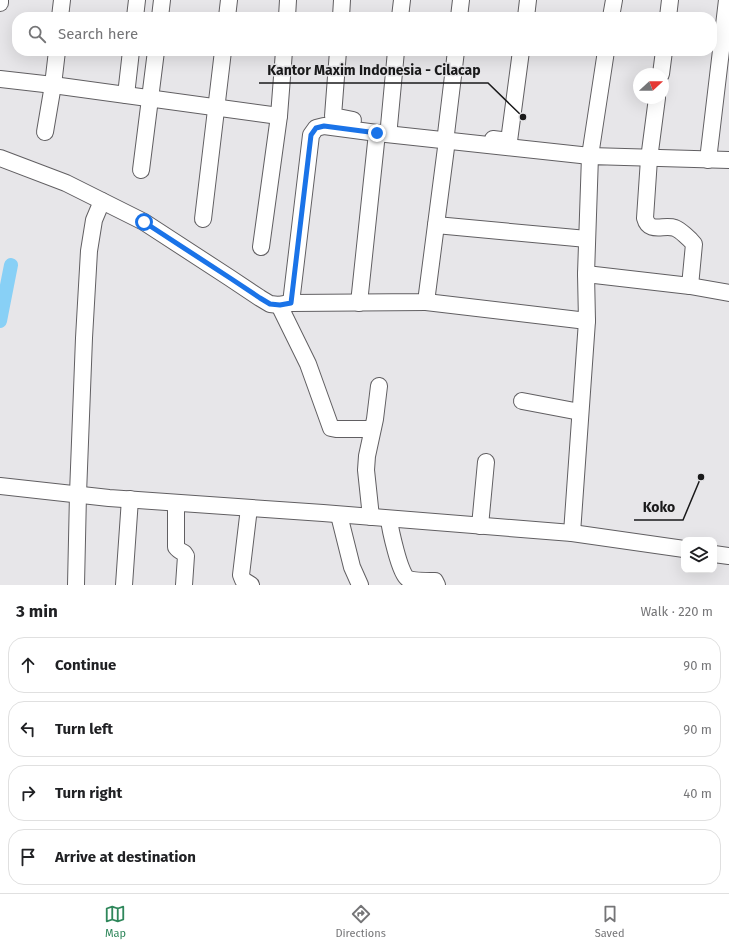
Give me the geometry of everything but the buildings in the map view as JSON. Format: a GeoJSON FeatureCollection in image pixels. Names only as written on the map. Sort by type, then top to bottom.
{"type":"FeatureCollection","features":[{"type":"Feature","properties":{"kind":"street"},"geometry":{"type":"LineString","coordinates":[[61,12],[62,0]]}},
{"type":"Feature","properties":{"kind":"street"},"geometry":{"type":"LineString","coordinates":[[136,12],[137,0]]}},
{"type":"Feature","properties":{"kind":"street"},"geometry":{"type":"LineString","coordinates":[[161,12],[162,0]]}},
{"type":"Feature","properties":{"kind":"street"},"geometry":{"type":"LineString","coordinates":[[228,12],[229,0]]}},
{"type":"Feature","properties":{"kind":"street"},"geometry":{"type":"LineString","coordinates":[[287,12],[288,0]]}},
{"type":"Feature","properties":{"kind":"street"},"geometry":{"type":"LineString","coordinates":[[341,12],[342,0]]}},
{"type":"Feature","properties":{"kind":"street"},"geometry":{"type":"LineString","coordinates":[[401,12],[402,0]]}},
{"type":"Feature","properties":{"kind":"street"},"geometry":{"type":"LineString","coordinates":[[460,12],[461,0]]}},
{"type":"Feature","properties":{"kind":"street"},"geometry":{"type":"LineString","coordinates":[[527,12],[528,0]]}},
{"type":"Feature","properties":{"kind":"street"},"geometry":{"type":"LineString","coordinates":[[612,12],[614,0]]}},
{"type":"Feature","properties":{"kind":"street"},"geometry":{"type":"LineString","coordinates":[[669,12],[670,0]]}},
{"type":"Feature","properties":{"kind":"street"},"geometry":{"type":"LineString","coordinates":[[708,160],[728,0]]}},
{"type":"Feature","properties":{"kind":"street"},"geometry":{"type":"LineString","coordinates":[[46,132],[56,56]]}},
{"type":"Feature","properties":{"kind":"street"},"geometry":{"type":"LineString","coordinates":[[126,95],[130,56]]}},
{"type":"Feature","properties":{"kind":"street"},"geometry":{"type":"LineString","coordinates":[[141,170],[155,56]]}},
{"type":"Feature","properties":{"kind":"street"},"geometry":{"type":"LineString","coordinates":[[203,219],[222,56]]}},
{"type":"Feature","properties":{"kind":"street"},"geometry":{"type":"LineString","coordinates":[[261,247],[279,116],[284,56]]}},
{"type":"Feature","properties":{"kind":"street"},"geometry":{"type":"LineString","coordinates":[[338,56],[333,116],[383,130]]}},
{"type":"Feature","properties":{"kind":"street"},"geometry":{"type":"LineString","coordinates":[[359,303],[383,130],[395,56]]}},
{"type":"Feature","properties":{"kind":"street"},"geometry":{"type":"LineString","coordinates":[[426,302],[455,56]]}},
{"type":"Feature","properties":{"kind":"street"},"geometry":{"type":"LineString","coordinates":[[446,137],[509,141],[520,56]]}},
{"type":"Feature","properties":{"kind":"street"},"geometry":{"type":"LineString","coordinates":[[572,533],[587,321],[586,274],[590,156],[605,56]]}},
{"type":"Feature","properties":{"kind":"street"},"geometry":{"type":"LineString","coordinates":[[661,68],[663,56]]}},
{"type":"Feature","properties":{"kind":"street"},"geometry":{"type":"LineString","coordinates":[[0,79],[279,116]]}},
{"type":"Feature","properties":{"kind":"street"},"geometry":{"type":"LineString","coordinates":[[656,104],[649,159],[645,218],[646,222],[654,227],[676,228],[694,244],[690,286]]}},
{"type":"Feature","properties":{"kind":"street"},"geometry":{"type":"LineString","coordinates":[[372,429],[331,428],[285,304],[311,135],[316,128],[324,126],[383,130],[590,156],[649,159],[729,160]]}},
{"type":"Feature","properties":{"kind":"street"},"geometry":{"type":"LineString","coordinates":[[0,158],[66,183],[144,222],[270,304],[426,302],[587,321]]}},
{"type":"Feature","properties":{"kind":"street"},"geometry":{"type":"LineString","coordinates":[[76,585],[84,338],[89,251],[94,220],[102,201]]}},
{"type":"Feature","properties":{"kind":"street"},"geometry":{"type":"LineString","coordinates":[[436,226],[587,239]]}},
{"type":"Feature","properties":{"kind":"street"},"geometry":{"type":"LineString","coordinates":[[586,274],[690,286],[729,293]]}},
{"type":"Feature","properties":{"kind":"street"},"geometry":{"type":"LineString","coordinates":[[370,517],[366,470],[367,456],[380,386]]}},
{"type":"Feature","properties":{"kind":"street"},"geometry":{"type":"LineString","coordinates":[[522,401],[580,412]]}},
{"type":"Feature","properties":{"kind":"street"},"geometry":{"type":"LineString","coordinates":[[480,526],[486,462]]}},
{"type":"Feature","properties":{"kind":"street"},"geometry":{"type":"LineString","coordinates":[[0,486],[176,503],[572,533],[681,549]]}},
{"type":"Feature","properties":{"kind":"street"},"geometry":{"type":"LineString","coordinates":[[124,585],[130,499]]}},
{"type":"Feature","properties":{"kind":"street"},"geometry":{"type":"LineString","coordinates":[[176,503],[176,546],[178,550],[184,552],[186,556],[184,585]]}},
{"type":"Feature","properties":{"kind":"street"},"geometry":{"type":"LineString","coordinates":[[249,508],[241,575],[243,580],[251,585]]}},
{"type":"Feature","properties":{"kind":"street"},"geometry":{"type":"LineString","coordinates":[[339,515],[352,567],[360,585]]}},
{"type":"Feature","properties":{"kind":"street"},"geometry":{"type":"LineString","coordinates":[[388,519],[394,547],[405,576],[410,579],[435,581],[437,585]]}},
{"type":"Feature","properties":{"kind":"street"},"geometry":{"type":"LineString","coordinates":[[717,554],[729,556]]}},
{"type":"Feature","properties":{"kind":"waterway"},"geometry":{"type":"LineString","coordinates":[[0,321],[11,265]]}},
{"type":"Feature","properties":{"kind":"place","name":"Kantor Maxim Indonesia - Cilacap"},"geometry":{"type":"Point","coordinates":[523,117]}},
{"type":"Feature","properties":{"kind":"place","name":"Koko"},"geometry":{"type":"Point","coordinates":[701,477]}},
{"type":"Feature","properties":{"kind":"route"},"geometry":{"type":"LineString","coordinates":[[144,222],[270,304],[280,305],[291,303],[311,135],[316,128],[324,126],[377,133]]}}]}
